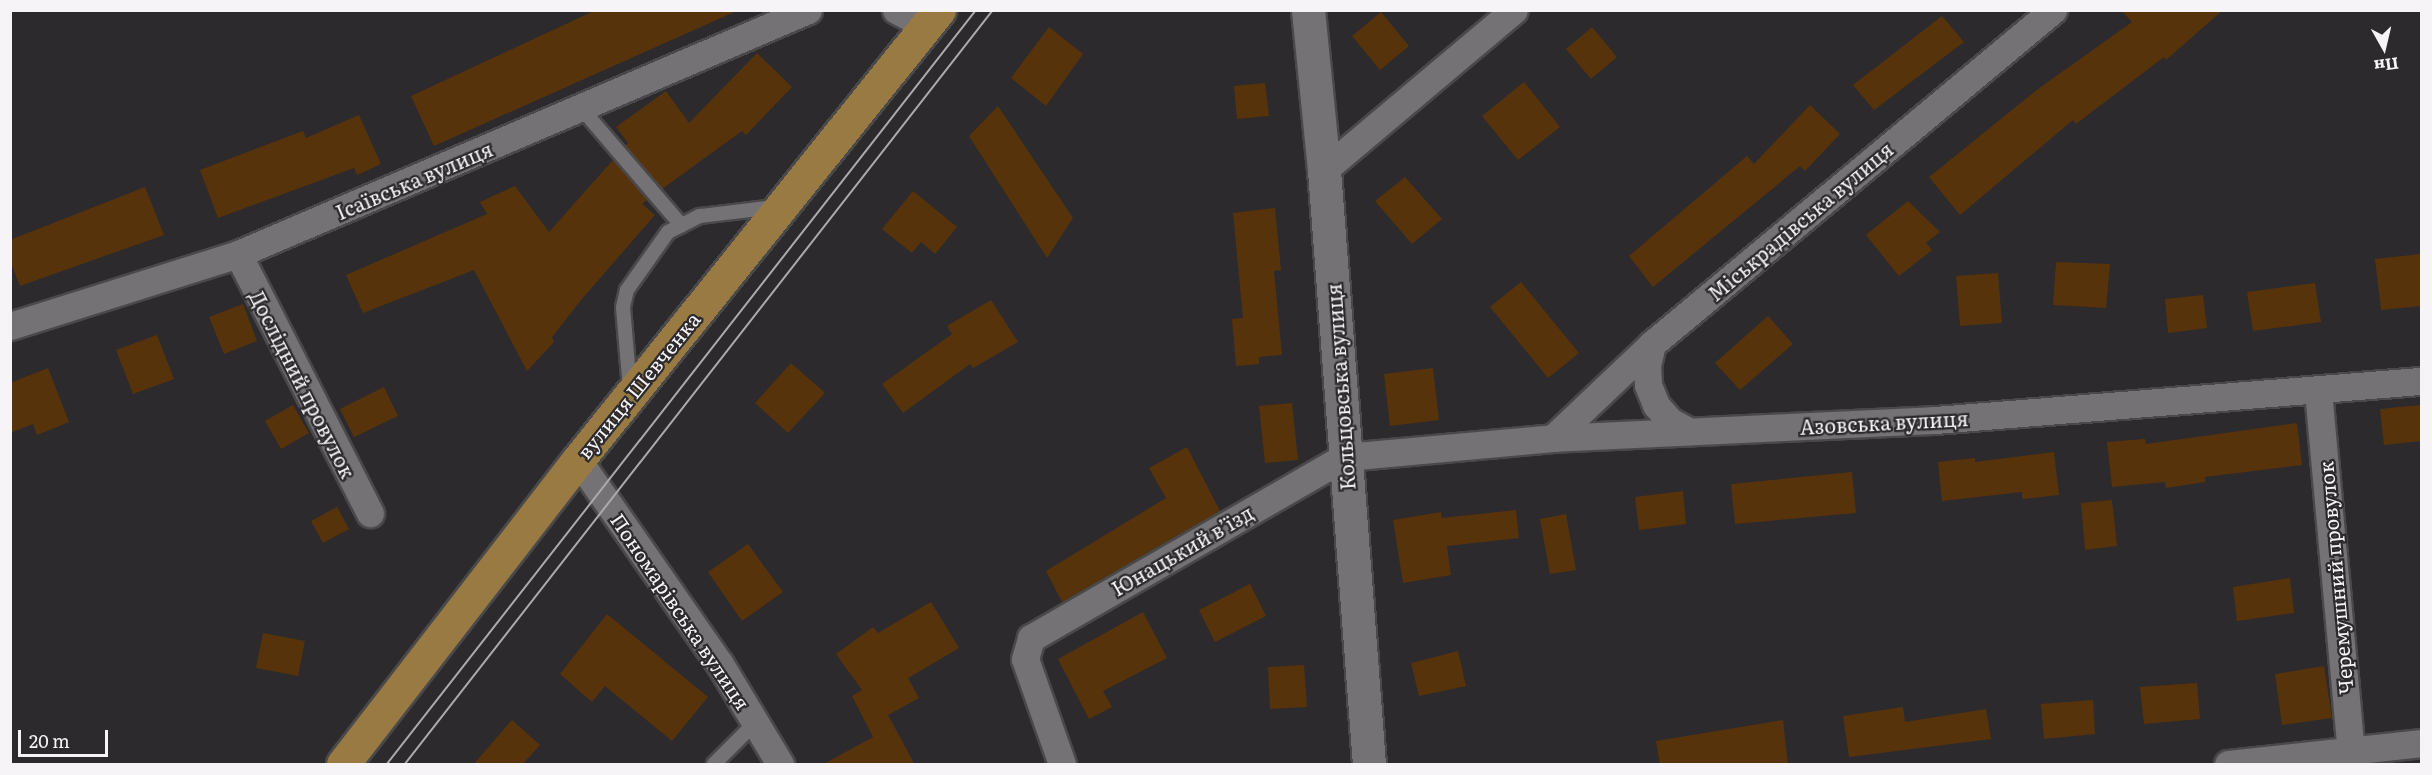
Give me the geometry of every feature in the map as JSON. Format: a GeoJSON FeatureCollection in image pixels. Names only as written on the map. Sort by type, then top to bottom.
{"type":"FeatureCollection","features":[{"type":"Feature","properties":{"kind":"main road","name":"вулиця Шевченка"},"geometry":{"type":"LineString","coordinates":[[343,765],[578,460],[932,18]]}},
{"type":"Feature","properties":{"kind":"street","name":"Ісаївська вулиця"},"geometry":{"type":"LineString","coordinates":[[10,326],[238,254],[582,109],[808,10]]}},
{"type":"Feature","properties":{"kind":"street"},"geometry":{"type":"LineString","coordinates":[[896,10],[932,18]]}},
{"type":"Feature","properties":{"kind":"street","name":"Кольцовська вулиця"},"geometry":{"type":"LineString","coordinates":[[1308,10],[1324,170],[1369,765]]}},
{"type":"Feature","properties":{"kind":"street"},"geometry":{"type":"LineString","coordinates":[[1324,170],[1514,10]]}},
{"type":"Feature","properties":{"kind":"street","name":"Міськрадівська вулиця"},"geometry":{"type":"LineString","coordinates":[[1553,438],[1652,344],[2053,10]]}},
{"type":"Feature","properties":{"kind":"street","name":"Дослідний провулок"},"geometry":{"type":"LineString","coordinates":[[238,254],[370,513]]}},
{"type":"Feature","properties":{"kind":"street"},"geometry":{"type":"LineString","coordinates":[[1652,344],[1647,365],[1652,395],[1670,421],[1688,431]]}},
{"type":"Feature","properties":{"kind":"street","name":"Азовська вулиця"},"geometry":{"type":"LineString","coordinates":[[1345,457],[1553,438],[1935,420],[2318,392],[2421,381]]}},
{"type":"Feature","properties":{"kind":"street","name":"Черемушний провулок"},"geometry":{"type":"LineString","coordinates":[[2318,392],[2352,757]]}},
{"type":"Feature","properties":{"kind":"street","name":"Юнацький в’їзд"},"geometry":{"type":"LineString","coordinates":[[1062,765],[1028,670],[1026,649],[1038,631],[1345,457]]}},
{"type":"Feature","properties":{"kind":"street","name":"Пономарівська вулиця"},"geometry":{"type":"LineString","coordinates":[[578,460],[720,664],[780,765]]}},
{"type":"Feature","properties":{"kind":"street"},"geometry":{"type":"LineString","coordinates":[[2228,765],[2352,757],[2421,743]]}},
{"type":"Feature","properties":{"kind":"lane"},"geometry":{"type":"LineString","coordinates":[[582,109],[681,225]]}},
{"type":"Feature","properties":{"kind":"lane"},"geometry":{"type":"LineString","coordinates":[[630,395],[623,328],[627,290],[668,232],[700,216],[782,206]]}},
{"type":"Feature","properties":{"kind":"lane"},"geometry":{"type":"LineString","coordinates":[[714,765],[755,723]]}},
{"type":"Feature","properties":{"kind":"building"},"geometry":{"type":"Polygon","coordinates":[[[596,10],[739,10],[434,146],[411,96],[596,10]]]}},
{"type":"Feature","properties":{"kind":"building"},"geometry":{"type":"Polygon","coordinates":[[[2121,10],[2223,10],[2166,60],[2164,57],[2076,124],[2073,120],[1960,215],[1929,177],[2038,89],[2132,22],[2121,10]]]}},
{"type":"Feature","properties":{"kind":"building"},"geometry":{"type":"Polygon","coordinates":[[[1381,12],[1409,46],[1380,70],[1352,36],[1381,12]]]}},
{"type":"Feature","properties":{"kind":"building"},"geometry":{"type":"Polygon","coordinates":[[[1942,16],[1964,42],[1874,110],[1853,85],[1942,16]]]}},
{"type":"Feature","properties":{"kind":"building"},"geometry":{"type":"Polygon","coordinates":[[[1049,27],[1083,54],[1046,106],[1011,78],[1049,27]]]}},
{"type":"Feature","properties":{"kind":"building"},"geometry":{"type":"Polygon","coordinates":[[[1592,27],[1617,57],[1591,79],[1566,49],[1592,27]]]}},
{"type":"Feature","properties":{"kind":"building"},"geometry":{"type":"Polygon","coordinates":[[[757,53],[792,87],[746,135],[742,131],[662,189],[625,146],[628,143],[616,127],[666,91],[689,123],[757,53]]]}},
{"type":"Feature","properties":{"kind":"building"},"geometry":{"type":"Polygon","coordinates":[[[1524,82],[1560,127],[1518,160],[1482,116],[1524,82]]]}},
{"type":"Feature","properties":{"kind":"building"},"geometry":{"type":"Polygon","coordinates":[[[1265,83],[1269,116],[1237,119],[1234,86],[1265,83]]]}},
{"type":"Feature","properties":{"kind":"building"},"geometry":{"type":"Polygon","coordinates":[[[1810,105],[1840,134],[1805,171],[1800,166],[1653,287],[1629,256],[1747,156],[1754,164],[1810,105]]]}},
{"type":"Feature","properties":{"kind":"building"},"geometry":{"type":"Polygon","coordinates":[[[998,106],[1073,218],[1047,258],[969,136],[998,106]]]}},
{"type":"Feature","properties":{"kind":"building"},"geometry":{"type":"Polygon","coordinates":[[[359,115],[381,164],[357,175],[354,168],[218,218],[200,170],[303,131],[306,138],[359,115]]]}},
{"type":"Feature","properties":{"kind":"building"},"geometry":{"type":"Polygon","coordinates":[[[613,160],[647,200],[642,204],[655,215],[581,300],[552,337],[554,342],[527,371],[474,270],[363,313],[346,275],[487,214],[480,202],[515,186],[549,232],[613,160]]]}},
{"type":"Feature","properties":{"kind":"building"},"geometry":{"type":"Polygon","coordinates":[[[1405,177],[1442,219],[1412,244],[1375,201],[1405,177]]]}},
{"type":"Feature","properties":{"kind":"building"},"geometry":{"type":"Polygon","coordinates":[[[145,187],[164,235],[20,286],[10,261],[10,240],[145,187]]]}},
{"type":"Feature","properties":{"kind":"building"},"geometry":{"type":"Polygon","coordinates":[[[913,191],[957,227],[935,254],[921,242],[912,253],[882,229],[913,191]]]}},
{"type":"Feature","properties":{"kind":"building"},"geometry":{"type":"Polygon","coordinates":[[[1908,201],[1940,232],[1926,243],[1932,250],[1899,276],[1866,235],[1908,201]]]}},
{"type":"Feature","properties":{"kind":"building"},"geometry":{"type":"Polygon","coordinates":[[[1275,208],[1281,270],[1274,271],[1282,355],[1259,357],[1259,364],[1236,366],[1232,319],[1243,318],[1233,213],[1275,208]]]}},
{"type":"Feature","properties":{"kind":"building"},"geometry":{"type":"Polygon","coordinates":[[[2421,254],[2421,306],[2381,310],[2375,259],[2421,254]]]}},
{"type":"Feature","properties":{"kind":"building"},"geometry":{"type":"Polygon","coordinates":[[[2056,262],[2110,264],[2106,308],[2053,305],[2056,262]]]}},
{"type":"Feature","properties":{"kind":"building"},"geometry":{"type":"Polygon","coordinates":[[[1998,273],[2002,323],[1960,326],[1956,276],[1998,273]]]}},
{"type":"Feature","properties":{"kind":"building"},"geometry":{"type":"Polygon","coordinates":[[[1521,282],[1579,353],[1548,378],[1490,307],[1521,282]]]}},
{"type":"Feature","properties":{"kind":"building"},"geometry":{"type":"Polygon","coordinates":[[[2315,283],[2321,322],[2253,331],[2247,292],[2315,283]]]}},
{"type":"Feature","properties":{"kind":"building"},"geometry":{"type":"Polygon","coordinates":[[[2203,295],[2207,328],[2168,333],[2165,299],[2203,295]]]}},
{"type":"Feature","properties":{"kind":"building"},"geometry":{"type":"Polygon","coordinates":[[[991,300],[1018,342],[973,368],[970,364],[903,413],[882,384],[952,334],[947,326],[991,300]]]}},
{"type":"Feature","properties":{"kind":"building"},"geometry":{"type":"Polygon","coordinates":[[[243,304],[257,341],[224,354],[209,317],[243,304]]]}},
{"type":"Feature","properties":{"kind":"building"},"geometry":{"type":"Polygon","coordinates":[[[1768,316],[1793,344],[1740,390],[1715,363],[1768,316]]]}},
{"type":"Feature","properties":{"kind":"building"},"geometry":{"type":"Polygon","coordinates":[[[157,335],[174,379],[133,394],[116,350],[157,335]]]}},
{"type":"Feature","properties":{"kind":"building"},"geometry":{"type":"Polygon","coordinates":[[[791,363],[825,393],[788,433],[755,403],[791,363]]]}},
{"type":"Feature","properties":{"kind":"building"},"geometry":{"type":"Polygon","coordinates":[[[48,368],[69,422],[37,435],[33,424],[10,433],[10,383],[48,368]]]}},
{"type":"Feature","properties":{"kind":"building"},"geometry":{"type":"Polygon","coordinates":[[[1433,368],[1439,420],[1390,426],[1384,374],[1433,368]]]}},
{"type":"Feature","properties":{"kind":"building"},"geometry":{"type":"Polygon","coordinates":[[[384,387],[398,416],[354,437],[340,409],[384,387]]]}},
{"type":"Feature","properties":{"kind":"building"},"geometry":{"type":"Polygon","coordinates":[[[1292,403],[1298,460],[1265,463],[1259,406],[1292,403]]]}},
{"type":"Feature","properties":{"kind":"building"},"geometry":{"type":"Polygon","coordinates":[[[293,405],[309,433],[281,449],[265,421],[293,405]]]}},
{"type":"Feature","properties":{"kind":"building"},"geometry":{"type":"Polygon","coordinates":[[[2420,405],[2421,441],[2384,445],[2380,409],[2420,405]]]}},
{"type":"Feature","properties":{"kind":"building"},"geometry":{"type":"Polygon","coordinates":[[[2297,423],[2302,465],[2205,477],[2205,482],[2166,488],[2165,482],[2112,487],[2107,442],[2145,439],[2146,444],[2297,423]]]}},
{"type":"Feature","properties":{"kind":"building"},"geometry":{"type":"Polygon","coordinates":[[[1187,447],[1220,511],[1062,602],[1046,571],[1166,498],[1149,468],[1187,447]]]}},
{"type":"Feature","properties":{"kind":"building"},"geometry":{"type":"Polygon","coordinates":[[[2054,452],[2059,495],[2022,499],[2022,492],[1942,501],[1938,462],[1975,458],[1975,462],[2054,452]]]}},
{"type":"Feature","properties":{"kind":"building"},"geometry":{"type":"Polygon","coordinates":[[[1852,472],[1856,513],[1735,524],[1731,484],[1852,472]]]}},
{"type":"Feature","properties":{"kind":"building"},"geometry":{"type":"Polygon","coordinates":[[[1683,491],[1686,524],[1639,530],[1635,497],[1683,491]]]}},
{"type":"Feature","properties":{"kind":"building"},"geometry":{"type":"Polygon","coordinates":[[[2112,500],[2117,546],[2085,550],[2081,503],[2112,500]]]}},
{"type":"Feature","properties":{"kind":"building"},"geometry":{"type":"Polygon","coordinates":[[[337,507],[349,529],[323,543],[311,521],[337,507]]]}},
{"type":"Feature","properties":{"kind":"building"},"geometry":{"type":"Polygon","coordinates":[[[1516,510],[1519,538],[1447,546],[1451,575],[1403,583],[1393,520],[1441,512],[1442,518],[1516,510]]]}},
{"type":"Feature","properties":{"kind":"building"},"geometry":{"type":"Polygon","coordinates":[[[1566,514],[1576,570],[1550,574],[1540,519],[1566,514]]]}},
{"type":"Feature","properties":{"kind":"building"},"geometry":{"type":"Polygon","coordinates":[[[748,544],[783,592],[742,621],[708,572],[748,544]]]}},
{"type":"Feature","properties":{"kind":"building"},"geometry":{"type":"Polygon","coordinates":[[[2290,578],[2294,613],[2237,621],[2233,587],[2290,578]]]}},
{"type":"Feature","properties":{"kind":"building"},"geometry":{"type":"Polygon","coordinates":[[[1250,584],[1266,616],[1215,642],[1199,610],[1250,584]]]}},
{"type":"Feature","properties":{"kind":"building"},"geometry":{"type":"Polygon","coordinates":[[[931,602],[959,648],[908,678],[919,698],[888,715],[915,765],[822,765],[873,737],[852,696],[862,690],[836,654],[873,627],[878,633],[931,602]]]}},
{"type":"Feature","properties":{"kind":"building"},"geometry":{"type":"Polygon","coordinates":[[[1143,612],[1167,658],[1103,691],[1112,707],[1089,719],[1058,659],[1143,612]]]}},
{"type":"Feature","properties":{"kind":"building"},"geometry":{"type":"Polygon","coordinates":[[[607,614],[708,697],[672,741],[605,686],[592,702],[560,674],[607,614]]]}},
{"type":"Feature","properties":{"kind":"building"},"geometry":{"type":"Polygon","coordinates":[[[263,633],[305,641],[298,676],[256,668],[263,633]]]}},
{"type":"Feature","properties":{"kind":"building"},"geometry":{"type":"Polygon","coordinates":[[[1458,651],[1466,686],[1419,696],[1411,663],[1458,651]]]}},
{"type":"Feature","properties":{"kind":"building"},"geometry":{"type":"Polygon","coordinates":[[[1304,665],[1307,707],[1270,709],[1268,667],[1304,665]]]}},
{"type":"Feature","properties":{"kind":"building"},"geometry":{"type":"Polygon","coordinates":[[[2324,666],[2332,718],[2282,725],[2275,674],[2324,666]]]}},
{"type":"Feature","properties":{"kind":"building"},"geometry":{"type":"Polygon","coordinates":[[[2197,683],[2200,719],[2144,724],[2140,687],[2197,683]]]}},
{"type":"Feature","properties":{"kind":"building"},"geometry":{"type":"Polygon","coordinates":[[[2093,700],[2095,734],[2044,739],[2041,704],[2093,700]]]}},
{"type":"Feature","properties":{"kind":"building"},"geometry":{"type":"Polygon","coordinates":[[[1903,707],[1905,722],[1986,709],[1991,739],[1849,757],[1843,716],[1903,707]]]}},
{"type":"Feature","properties":{"kind":"building"},"geometry":{"type":"Polygon","coordinates":[[[512,720],[540,745],[522,765],[473,765],[512,720]]]}},
{"type":"Feature","properties":{"kind":"building"},"geometry":{"type":"Polygon","coordinates":[[[1783,720],[1788,765],[1660,765],[1656,741],[1783,720]]]}},
{"type":"Feature","properties":{"kind":"tram line"},"geometry":{"type":"LineString","coordinates":[[387,764],[976,10]]}},
{"type":"Feature","properties":{"kind":"tram line"},"geometry":{"type":"LineString","coordinates":[[405,764],[993,10]]}}]}
